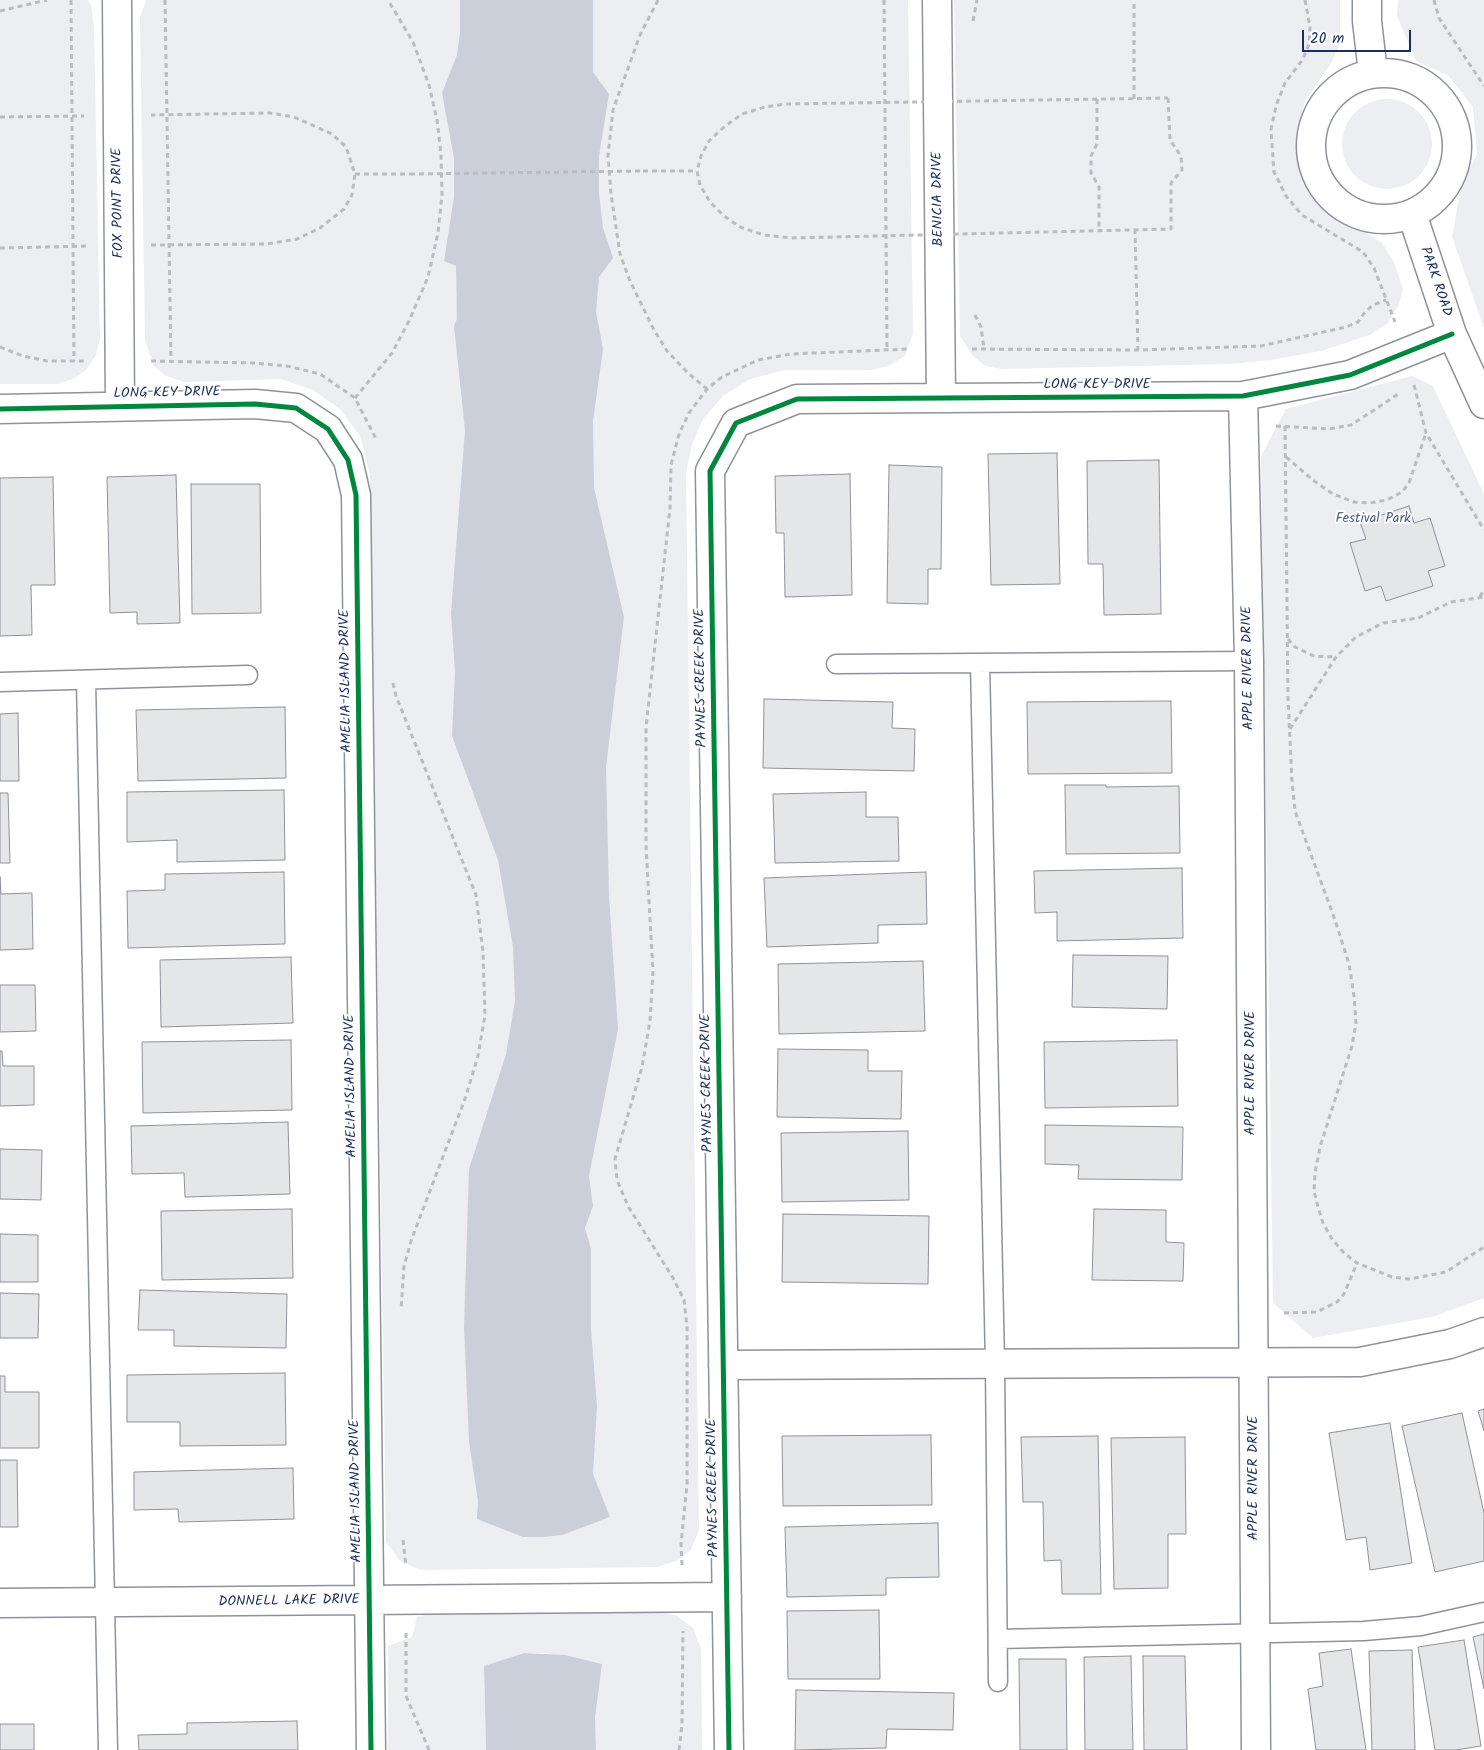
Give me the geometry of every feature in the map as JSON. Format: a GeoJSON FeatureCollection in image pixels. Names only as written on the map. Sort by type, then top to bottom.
{"type":"FeatureCollection","features":[{"type":"Feature","properties":{"kind":"street","name":"FOX POINT DRIVE"},"geometry":{"type":"LineString","coordinates":[[117,0],[120,406]]}},
{"type":"Feature","properties":{"kind":"street","name":"BENICIA DRIVE"},"geometry":{"type":"LineString","coordinates":[[937,0],[941,398]]}},
{"type":"Feature","properties":{"kind":"street"},"geometry":{"type":"LineString","coordinates":[[1367,0],[1367,21],[1373,73]]}},
{"type":"Feature","properties":{"kind":"street"},"geometry":{"type":"LineString","coordinates":[[1373,73],[1404,74],[1431,88],[1450,112],[1458,141],[1454,171],[1437,197],[1412,214],[1385,219],[1358,214],[1335,200],[1318,178],[1311,152],[1314,125],[1326,101],[1347,82],[1373,73]]}},
{"type":"Feature","properties":{"kind":"street","name":"PARK ROAD"},"geometry":{"type":"LineString","coordinates":[[1412,214],[1452,334],[1484,404]]}},
{"type":"Feature","properties":{"kind":"street","name":"LONG KEY DRIVE"},"geometry":{"type":"LineString","coordinates":[[736,423],[796,399],[1243,396],[1350,375],[1452,334]]}},
{"type":"Feature","properties":{"kind":"street","name":"APPLE RIVER DRIVE"},"geometry":{"type":"LineString","coordinates":[[1243,396],[1249,661],[1256,1750]]}},
{"type":"Feature","properties":{"kind":"street","name":"LONG KEY DRIVE"},"geometry":{"type":"LineString","coordinates":[[0,409],[255,404],[296,408],[328,429]]}},
{"type":"Feature","properties":{"kind":"street","name":"PAYNES CREEK DRIVE"},"geometry":{"type":"LineString","coordinates":[[729,1750],[710,471],[736,423]]}},
{"type":"Feature","properties":{"kind":"street","name":"AMELIA ISLAND DRIVE"},"geometry":{"type":"LineString","coordinates":[[328,429],[348,460],[356,495],[371,1750]]}},
{"type":"Feature","properties":{"kind":"street"},"geometry":{"type":"LineString","coordinates":[[723,1366],[1360,1362],[1450,1344],[1484,1332]]}},
{"type":"Feature","properties":{"kind":"street","name":"DONNELL LAKE DRIVE"},"geometry":{"type":"LineString","coordinates":[[0,1603],[106,1604],[727,1597]]}},
{"type":"Feature","properties":{"kind":"lane"},"geometry":{"type":"LineString","coordinates":[[836,664],[1249,661]]}},
{"type":"Feature","properties":{"kind":"lane"},"geometry":{"type":"LineString","coordinates":[[980,662],[995,1364],[998,1682]]}},
{"type":"Feature","properties":{"kind":"lane"},"geometry":{"type":"LineString","coordinates":[[0,682],[248,675]]}},
{"type":"Feature","properties":{"kind":"lane"},"geometry":{"type":"LineString","coordinates":[[86,681],[108,1750]]}},
{"type":"Feature","properties":{"kind":"lane"},"geometry":{"type":"LineString","coordinates":[[998,1639],[1364,1631],[1421,1626],[1484,1612]]}},
{"type":"Feature","properties":{"kind":"path"},"geometry":{"type":"LineString","coordinates":[[0,11],[47,0]]}},
{"type":"Feature","properties":{"kind":"path"},"geometry":{"type":"LineString","coordinates":[[70,0],[74,361]]}},
{"type":"Feature","properties":{"kind":"path"},"geometry":{"type":"LineString","coordinates":[[165,0],[171,361]]}},
{"type":"Feature","properties":{"kind":"path"},"geometry":{"type":"LineString","coordinates":[[354,398],[392,353],[409,321],[428,277],[438,233],[442,195],[441,154],[437,120],[429,86],[413,42],[388,0]]}},
{"type":"Feature","properties":{"kind":"path"},"geometry":{"type":"LineString","coordinates":[[658,0],[640,35],[613,110],[608,156],[610,194],[620,254],[630,282],[654,330],[668,351],[688,373],[707,388]]}},
{"type":"Feature","properties":{"kind":"path"},"geometry":{"type":"LineString","coordinates":[[884,0],[887,349]]}},
{"type":"Feature","properties":{"kind":"path"},"geometry":{"type":"LineString","coordinates":[[1134,0],[1134,99]]}},
{"type":"Feature","properties":{"kind":"path"},"geometry":{"type":"LineString","coordinates":[[1305,0],[1310,27],[1309,44],[1303,59],[1286,83],[1276,106],[1271,130],[1274,172],[1286,196],[1302,215],[1363,252],[1374,268],[1408,352],[1421,419],[1426,433],[1484,530]]}},
{"type":"Feature","properties":{"kind":"path"},"geometry":{"type":"LineString","coordinates":[[1434,0],[1439,18],[1484,86]]}},
{"type":"Feature","properties":{"kind":"path"},"geometry":{"type":"LineString","coordinates":[[1168,98],[1170,140],[1181,156],[1182,170],[1171,184],[1171,229],[791,238],[764,236],[740,227],[724,216],[710,202],[700,185],[697,171],[701,156],[709,141],[742,114],[766,107],[786,104],[884,103],[1168,98]]}},
{"type":"Feature","properties":{"kind":"path"},"geometry":{"type":"LineString","coordinates":[[1097,99],[1097,144],[1091,156],[1091,173],[1100,187],[1100,231]]}},
{"type":"Feature","properties":{"kind":"path"},"geometry":{"type":"LineString","coordinates":[[0,116],[270,113],[294,117],[332,134],[346,147],[355,174],[352,195],[344,210],[320,228],[296,239],[266,244],[0,248]]}},
{"type":"Feature","properties":{"kind":"path"},"geometry":{"type":"LineString","coordinates":[[355,174],[697,171]]}},
{"type":"Feature","properties":{"kind":"path"},"geometry":{"type":"LineString","coordinates":[[1135,229],[1138,350]]}},
{"type":"Feature","properties":{"kind":"path"},"geometry":{"type":"LineString","coordinates":[[679,1750],[682,1725],[683,1598],[681,1544],[687,1484],[687,1327],[684,1300],[673,1278],[628,1206],[617,1180],[615,1159],[642,1067],[650,1021],[653,972],[646,827],[646,727],[670,508],[671,465],[679,434],[689,413],[707,388],[722,377],[758,360],[791,354],[887,349],[1138,350],[1261,346],[1294,340],[1352,325],[1358,322],[1373,305],[1386,300]]}},
{"type":"Feature","properties":{"kind":"path"},"geometry":{"type":"LineString","coordinates":[[0,346],[23,356],[47,361],[121,361]]}},
{"type":"Feature","properties":{"kind":"path"},"geometry":{"type":"LineString","coordinates":[[1286,426],[1290,729],[1296,811],[1349,964],[1356,1023],[1352,1046],[1320,1146],[1315,1172],[1314,1191],[1323,1223],[1332,1239],[1357,1263],[1392,1277],[1410,1279],[1429,1277],[1446,1272],[1484,1248]]}},
{"type":"Feature","properties":{"kind":"path"},"geometry":{"type":"LineString","coordinates":[[1286,456],[1314,481],[1333,494],[1354,502],[1370,504],[1387,500],[1402,492],[1409,484],[1426,433]]}},
{"type":"Feature","properties":{"kind":"path"},"geometry":{"type":"LineString","coordinates":[[1290,729],[1336,656],[1356,637],[1383,623],[1418,618],[1451,602],[1482,597],[1484,590]]}},
{"type":"Feature","properties":{"kind":"path"},"geometry":{"type":"LineString","coordinates":[[1288,639],[1296,647],[1314,656],[1336,656]]}},
{"type":"Feature","properties":{"kind":"path"},"geometry":{"type":"LineString","coordinates":[[1254,1313],[1316,1312],[1329,1307],[1344,1294],[1357,1263]]}},
{"type":"Feature","properties":{"kind":"path"},"geometry":{"type":"LineString","coordinates":[[407,1601],[406,1696],[429,1750]]}},
{"type":"Feature","properties":{"kind":"green space"},"geometry":{"type":"Polygon","coordinates":[[[0,0],[88,0],[91,4],[94,27],[100,339],[96,355],[86,370],[75,378],[58,384],[0,384],[0,0]]]}},
{"type":"Feature","properties":{"kind":"green space"},"geometry":{"type":"Polygon","coordinates":[[[146,0],[908,0],[913,333],[905,356],[888,366],[872,370],[785,370],[750,379],[723,396],[703,419],[692,444],[686,473],[699,1530],[691,1550],[677,1561],[657,1567],[421,1570],[400,1561],[386,1542],[370,475],[361,438],[341,410],[313,390],[281,379],[185,382],[166,376],[154,366],[145,341],[140,18],[146,0]]]}},
{"type":"Feature","properties":{"kind":"green space"},"geometry":{"type":"Polygon","coordinates":[[[954,0],[1340,0],[1340,42],[1332,62],[1305,101],[1298,128],[1300,158],[1309,188],[1322,203],[1382,243],[1394,262],[1403,289],[1399,304],[1388,323],[1370,335],[1321,351],[1271,360],[1229,364],[1001,369],[985,366],[972,355],[960,336],[954,0]]]}},
{"type":"Feature","properties":{"kind":"green space"},"geometry":{"type":"Polygon","coordinates":[[[1398,0],[1484,0],[1484,328],[1452,237],[1461,187],[1477,154],[1473,107],[1448,75],[1416,61],[1397,16],[1398,0]]]}},
{"type":"Feature","properties":{"kind":"green space"},"geometry":{"type":"Polygon","coordinates":[[[1387,99],[1404,102],[1419,112],[1429,127],[1432,144],[1429,161],[1419,176],[1404,186],[1387,189],[1370,186],[1355,176],[1345,161],[1342,144],[1345,127],[1355,112],[1370,102],[1387,99]]]}},
{"type":"Feature","properties":{"kind":"green space","name":"Festival Park"},"geometry":{"type":"Polygon","coordinates":[[[1412,376],[1433,386],[1484,494],[1484,1298],[1432,1317],[1313,1338],[1273,1303],[1261,456],[1286,409],[1412,376]]]}},
{"type":"Feature","properties":{"kind":"green space"},"geometry":{"type":"Polygon","coordinates":[[[661,1612],[676,1615],[693,1628],[701,1648],[702,1750],[596,1750],[595,1718],[602,1664],[545,1653],[524,1653],[484,1666],[486,1750],[388,1750],[388,1646],[412,1637],[417,1617],[429,1614],[661,1612]]]}},
{"type":"Feature","properties":{"kind":"shaded area"},"geometry":{"type":"Polygon","coordinates":[[[460,0],[593,0],[593,72],[609,94],[599,156],[599,193],[603,228],[613,258],[599,277],[596,312],[603,349],[593,421],[594,488],[624,617],[606,767],[609,897],[618,1029],[589,1176],[593,1206],[585,1228],[591,1249],[591,1329],[597,1406],[593,1474],[610,1517],[562,1535],[543,1537],[523,1537],[477,1519],[478,1501],[469,1442],[464,1327],[469,1169],[506,1054],[515,1001],[513,947],[498,860],[452,736],[455,672],[451,613],[465,430],[454,326],[457,319],[456,266],[444,261],[454,197],[454,158],[442,93],[457,55],[460,32],[460,0]]]}},
{"type":"Feature","properties":{"kind":"shaded area"},"geometry":{"type":"Polygon","coordinates":[[[524,1653],[565,1655],[602,1664],[595,1718],[596,1750],[486,1750],[484,1666],[524,1653]]]}},
{"type":"Feature","properties":{"kind":"building"},"geometry":{"type":"Polygon","coordinates":[[[1057,453],[1060,584],[991,585],[988,454],[1057,453]]]}},
{"type":"Feature","properties":{"kind":"building"},"geometry":{"type":"Polygon","coordinates":[[[1159,460],[1161,614],[1104,615],[1103,564],[1088,564],[1087,461],[1159,460]]]}},
{"type":"Feature","properties":{"kind":"building"},"geometry":{"type":"Polygon","coordinates":[[[889,465],[942,467],[941,569],[928,569],[928,604],[887,603],[889,465]]]}},
{"type":"Feature","properties":{"kind":"building"},"geometry":{"type":"Polygon","coordinates":[[[850,474],[852,595],[785,597],[784,533],[776,533],[775,476],[850,474]]]}},
{"type":"Feature","properties":{"kind":"building"},"geometry":{"type":"Polygon","coordinates":[[[176,475],[180,623],[137,624],[137,612],[110,613],[107,477],[176,475]]]}},
{"type":"Feature","properties":{"kind":"building"},"geometry":{"type":"Polygon","coordinates":[[[53,477],[55,585],[31,585],[32,635],[0,636],[0,478],[53,477]]]}},
{"type":"Feature","properties":{"kind":"building"},"geometry":{"type":"Polygon","coordinates":[[[191,484],[260,484],[261,613],[192,614],[191,484]]]}},
{"type":"Feature","properties":{"kind":"building"},"geometry":{"type":"Polygon","coordinates":[[[1409,506],[1414,523],[1430,518],[1445,566],[1428,571],[1433,586],[1386,601],[1381,586],[1365,591],[1350,543],[1366,539],[1360,522],[1409,506]]]}},
{"type":"Feature","properties":{"kind":"building"},"geometry":{"type":"Polygon","coordinates":[[[764,699],[893,702],[892,728],[915,729],[914,771],[763,768],[764,699]]]}},
{"type":"Feature","properties":{"kind":"building"},"geometry":{"type":"Polygon","coordinates":[[[1171,701],[1172,773],[1028,774],[1027,702],[1171,701]]]}},
{"type":"Feature","properties":{"kind":"building"},"geometry":{"type":"Polygon","coordinates":[[[285,707],[286,778],[138,781],[136,710],[285,707]]]}},
{"type":"Feature","properties":{"kind":"building"},"geometry":{"type":"Polygon","coordinates":[[[18,713],[19,781],[0,781],[0,714],[18,713]]]}},
{"type":"Feature","properties":{"kind":"building"},"geometry":{"type":"Polygon","coordinates":[[[1065,785],[1106,785],[1106,787],[1179,786],[1180,853],[1066,854],[1065,785]]]}},
{"type":"Feature","properties":{"kind":"building"},"geometry":{"type":"Polygon","coordinates":[[[284,790],[285,860],[177,862],[177,840],[127,842],[127,792],[284,790]]]}},
{"type":"Feature","properties":{"kind":"building"},"geometry":{"type":"Polygon","coordinates":[[[866,792],[866,817],[898,817],[899,861],[775,863],[773,794],[866,792]]]}},
{"type":"Feature","properties":{"kind":"building"},"geometry":{"type":"Polygon","coordinates":[[[0,793],[8,793],[10,863],[0,863],[0,793]]]}},
{"type":"Feature","properties":{"kind":"building"},"geometry":{"type":"Polygon","coordinates":[[[1182,868],[1183,938],[1057,941],[1057,912],[1035,913],[1034,871],[1182,868]]]}},
{"type":"Feature","properties":{"kind":"building"},"geometry":{"type":"Polygon","coordinates":[[[284,872],[285,944],[128,948],[127,891],[165,890],[165,874],[284,872]]]}},
{"type":"Feature","properties":{"kind":"building"},"geometry":{"type":"Polygon","coordinates":[[[926,872],[927,924],[878,925],[878,943],[767,947],[764,878],[926,872]]]}},
{"type":"Feature","properties":{"kind":"building"},"geometry":{"type":"Polygon","coordinates":[[[0,877],[1,894],[32,893],[33,949],[0,950],[0,877]]]}},
{"type":"Feature","properties":{"kind":"building"},"geometry":{"type":"Polygon","coordinates":[[[1073,955],[1168,956],[1167,1009],[1072,1007],[1073,955]]]}},
{"type":"Feature","properties":{"kind":"building"},"geometry":{"type":"Polygon","coordinates":[[[291,957],[293,1023],[161,1027],[160,960],[291,957]]]}},
{"type":"Feature","properties":{"kind":"building"},"geometry":{"type":"Polygon","coordinates":[[[923,961],[925,1031],[779,1034],[778,964],[923,961]]]}},
{"type":"Feature","properties":{"kind":"building"},"geometry":{"type":"Polygon","coordinates":[[[0,985],[35,985],[36,1031],[0,1032],[0,985]]]}},
{"type":"Feature","properties":{"kind":"building"},"geometry":{"type":"Polygon","coordinates":[[[291,1040],[292,1110],[143,1113],[142,1042],[291,1040]]]}},
{"type":"Feature","properties":{"kind":"building"},"geometry":{"type":"Polygon","coordinates":[[[1177,1040],[1178,1106],[1045,1108],[1044,1042],[1177,1040]]]}},
{"type":"Feature","properties":{"kind":"building"},"geometry":{"type":"Polygon","coordinates":[[[778,1049],[868,1050],[868,1071],[902,1071],[901,1119],[777,1117],[778,1049]]]}},
{"type":"Feature","properties":{"kind":"building"},"geometry":{"type":"Polygon","coordinates":[[[0,1051],[2,1051],[3,1066],[34,1066],[34,1105],[0,1106],[0,1051]]]}},
{"type":"Feature","properties":{"kind":"building"},"geometry":{"type":"Polygon","coordinates":[[[288,1122],[290,1194],[185,1197],[184,1173],[132,1174],[131,1126],[288,1122]]]}},
{"type":"Feature","properties":{"kind":"building"},"geometry":{"type":"Polygon","coordinates":[[[1045,1125],[1183,1127],[1182,1180],[1078,1179],[1079,1165],[1045,1164],[1045,1125]]]}},
{"type":"Feature","properties":{"kind":"building"},"geometry":{"type":"Polygon","coordinates":[[[908,1131],[909,1200],[782,1202],[781,1133],[908,1131]]]}},
{"type":"Feature","properties":{"kind":"building"},"geometry":{"type":"Polygon","coordinates":[[[0,1149],[42,1150],[41,1200],[0,1199],[0,1149]]]}},
{"type":"Feature","properties":{"kind":"building"},"geometry":{"type":"Polygon","coordinates":[[[292,1209],[293,1278],[162,1280],[161,1211],[292,1209]]]}},
{"type":"Feature","properties":{"kind":"building"},"geometry":{"type":"Polygon","coordinates":[[[1094,1209],[1166,1210],[1166,1242],[1184,1243],[1183,1281],[1092,1280],[1094,1209]]]}},
{"type":"Feature","properties":{"kind":"building"},"geometry":{"type":"Polygon","coordinates":[[[783,1214],[929,1216],[928,1284],[782,1282],[783,1214]]]}},
{"type":"Feature","properties":{"kind":"building"},"geometry":{"type":"Polygon","coordinates":[[[0,1234],[38,1235],[38,1282],[0,1282],[0,1234]]]}},
{"type":"Feature","properties":{"kind":"building"},"geometry":{"type":"Polygon","coordinates":[[[140,1290],[287,1294],[286,1348],[174,1346],[174,1330],[138,1330],[140,1290]]]}},
{"type":"Feature","properties":{"kind":"building"},"geometry":{"type":"Polygon","coordinates":[[[0,1293],[39,1294],[38,1338],[0,1338],[0,1293]]]}},
{"type":"Feature","properties":{"kind":"building"},"geometry":{"type":"Polygon","coordinates":[[[285,1373],[286,1445],[180,1446],[180,1422],[127,1422],[127,1375],[285,1373]]]}},
{"type":"Feature","properties":{"kind":"building"},"geometry":{"type":"Polygon","coordinates":[[[0,1376],[5,1376],[5,1392],[39,1392],[39,1448],[0,1448],[0,1376]]]}},
{"type":"Feature","properties":{"kind":"building"},"geometry":{"type":"Polygon","coordinates":[[[1484,1409],[1484,1431],[1478,1411],[1484,1409]]]}},
{"type":"Feature","properties":{"kind":"building"},"geometry":{"type":"Polygon","coordinates":[[[1462,1413],[1484,1513],[1484,1561],[1435,1572],[1402,1426],[1462,1413]]]}},
{"type":"Feature","properties":{"kind":"building"},"geometry":{"type":"Polygon","coordinates":[[[1390,1423],[1412,1563],[1370,1570],[1366,1537],[1346,1540],[1329,1433],[1390,1423]]]}},
{"type":"Feature","properties":{"kind":"building"},"geometry":{"type":"Polygon","coordinates":[[[931,1435],[932,1505],[783,1506],[782,1436],[931,1435]]]}},
{"type":"Feature","properties":{"kind":"building"},"geometry":{"type":"Polygon","coordinates":[[[1098,1436],[1101,1594],[1062,1594],[1061,1560],[1044,1561],[1043,1502],[1023,1502],[1021,1437],[1098,1436]]]}},
{"type":"Feature","properties":{"kind":"building"},"geometry":{"type":"Polygon","coordinates":[[[1185,1437],[1186,1534],[1168,1534],[1168,1588],[1114,1589],[1111,1438],[1185,1437]]]}},
{"type":"Feature","properties":{"kind":"building"},"geometry":{"type":"Polygon","coordinates":[[[0,1460],[17,1460],[18,1527],[0,1527],[0,1460]]]}},
{"type":"Feature","properties":{"kind":"building"},"geometry":{"type":"Polygon","coordinates":[[[293,1468],[294,1519],[179,1522],[178,1509],[134,1510],[134,1472],[293,1468]]]}},
{"type":"Feature","properties":{"kind":"building"},"geometry":{"type":"Polygon","coordinates":[[[938,1523],[939,1577],[886,1578],[886,1595],[787,1597],[785,1527],[938,1523]]]}},
{"type":"Feature","properties":{"kind":"building"},"geometry":{"type":"Polygon","coordinates":[[[879,1610],[880,1679],[788,1679],[787,1611],[879,1610]]]}},
{"type":"Feature","properties":{"kind":"building"},"geometry":{"type":"Polygon","coordinates":[[[1484,1634],[1484,1689],[1473,1637],[1484,1634]]]}},
{"type":"Feature","properties":{"kind":"building"},"geometry":{"type":"Polygon","coordinates":[[[1464,1640],[1481,1746],[1456,1750],[1435,1750],[1418,1647],[1464,1640]]]}},
{"type":"Feature","properties":{"kind":"building"},"geometry":{"type":"Polygon","coordinates":[[[1351,1649],[1366,1750],[1316,1750],[1308,1689],[1323,1686],[1319,1653],[1351,1649]]]}},
{"type":"Feature","properties":{"kind":"building"},"geometry":{"type":"Polygon","coordinates":[[[1412,1650],[1415,1750],[1372,1750],[1369,1651],[1412,1650]]]}},
{"type":"Feature","properties":{"kind":"building"},"geometry":{"type":"Polygon","coordinates":[[[1131,1656],[1133,1750],[1085,1750],[1084,1657],[1131,1656]]]}},
{"type":"Feature","properties":{"kind":"building"},"geometry":{"type":"Polygon","coordinates":[[[1143,1656],[1185,1656],[1187,1750],[1144,1750],[1143,1656]]]}},
{"type":"Feature","properties":{"kind":"building"},"geometry":{"type":"Polygon","coordinates":[[[1019,1659],[1066,1659],[1067,1750],[1020,1750],[1019,1659]]]}},
{"type":"Feature","properties":{"kind":"building"},"geometry":{"type":"Polygon","coordinates":[[[796,1690],[954,1693],[953,1730],[887,1729],[886,1748],[795,1750],[796,1690]]]}},
{"type":"Feature","properties":{"kind":"building"},"geometry":{"type":"Polygon","coordinates":[[[297,1721],[298,1750],[139,1750],[138,1735],[187,1734],[187,1723],[297,1721]]]}},
{"type":"Feature","properties":{"kind":"building"},"geometry":{"type":"Polygon","coordinates":[[[0,1724],[34,1724],[34,1750],[0,1750],[0,1724]]]}},
{"type":"Feature","properties":{"kind":"cycle path"},"geometry":{"type":"LineString","coordinates":[[729,1750],[710,471],[736,423],[797,399],[1243,396],[1350,375],[1452,334]]}},
{"type":"Feature","properties":{"kind":"cycle path"},"geometry":{"type":"LineString","coordinates":[[0,409],[255,404],[296,408],[328,429],[348,460],[356,495],[371,1750]]}}]}
